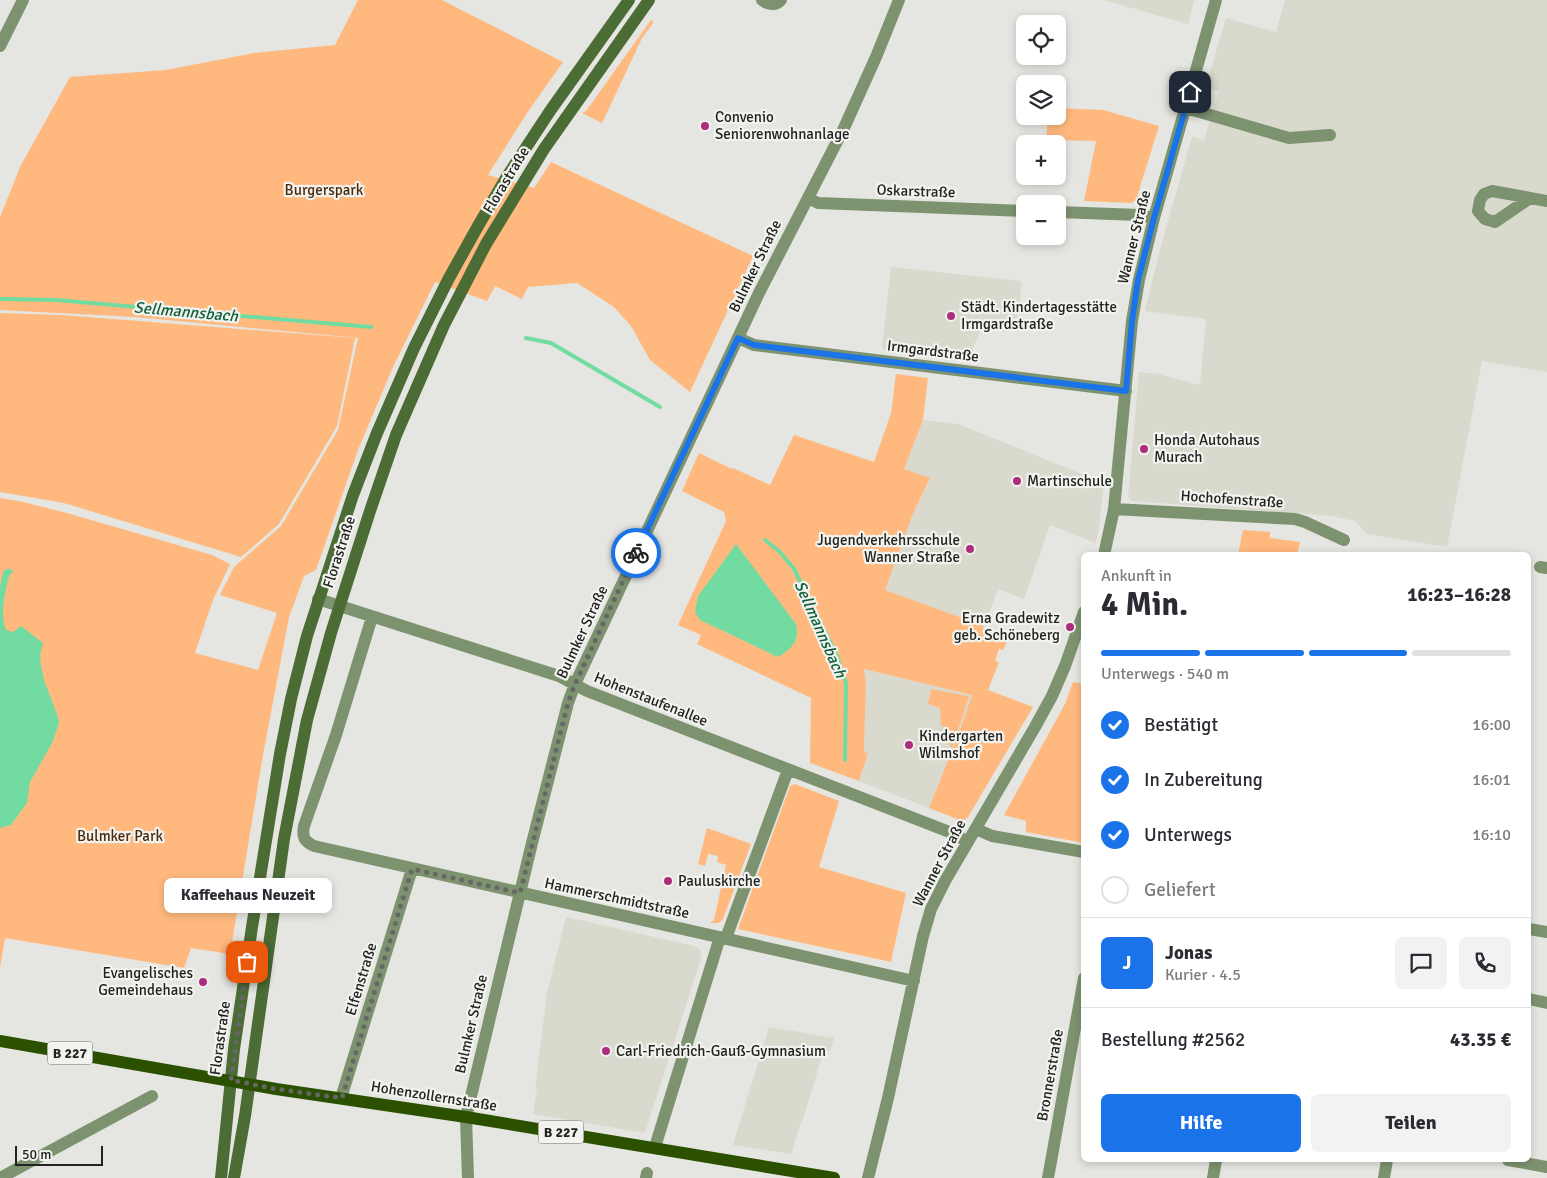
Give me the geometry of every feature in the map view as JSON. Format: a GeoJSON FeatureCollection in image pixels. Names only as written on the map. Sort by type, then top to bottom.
{"type":"FeatureCollection","features":[{"type":"Feature","properties":{"kind":"main road","name":"Florastraße"},"geometry":{"type":"LineString","coordinates":[[221,1178],[231,1080],[252,927],[280,754],[291,699],[318,599],[353,495],[377,433],[414,348],[449,278],[509,173],[550,111],[629,0]]}},
{"type":"Feature","properties":{"kind":"main road","name":"Florastraße"},"geometry":{"type":"LineString","coordinates":[[234,1178],[295,775],[307,720],[339,606],[396,435],[444,325],[482,252],[520,187],[569,112],[649,0]]}},
{"type":"Feature","properties":{"kind":"main road","name":"Hohenzollernstraße"},"geometry":{"type":"LineString","coordinates":[[0,1041],[249,1084],[466,1116],[834,1178]]}},
{"type":"Feature","properties":{"kind":"street"},"geometry":{"type":"LineString","coordinates":[[0,46],[23,0]]}},
{"type":"Feature","properties":{"kind":"street"},"geometry":{"type":"LineString","coordinates":[[762,0],[772,4],[782,0]]}},
{"type":"Feature","properties":{"kind":"street","name":"Bulmker Straße"},"geometry":{"type":"LineString","coordinates":[[468,1178],[466,1116],[568,703],[575,684],[738,338],[863,88],[899,0]]}},
{"type":"Feature","properties":{"kind":"street","name":"Wanner Straße"},"geometry":{"type":"LineString","coordinates":[[1105,552],[1114,509],[1136,292],[1154,218],[1216,0]]}},
{"type":"Feature","properties":{"kind":"street"},"geometry":{"type":"LineString","coordinates":[[1186,108],[1288,138],[1330,135]]}},
{"type":"Feature","properties":{"kind":"street","name":"Oskarstraße"},"geometry":{"type":"LineString","coordinates":[[808,198],[818,204],[1016,211]]}},
{"type":"Feature","properties":{"kind":"street"},"geometry":{"type":"LineString","coordinates":[[1530,198],[1547,201]]}},
{"type":"Feature","properties":{"kind":"street"},"geometry":{"type":"LineString","coordinates":[[1066,212],[1139,215],[1154,218]]}},
{"type":"Feature","properties":{"kind":"street","name":"Irmgardstraße"},"geometry":{"type":"LineString","coordinates":[[738,338],[754,345],[1126,391]]}},
{"type":"Feature","properties":{"kind":"street","name":"Hochofenstraße"},"geometry":{"type":"LineString","coordinates":[[1114,509],[1295,519],[1344,540]]}},
{"type":"Feature","properties":{"kind":"street","name":"Hohenstaufenallee"},"geometry":{"type":"LineString","coordinates":[[318,599],[559,676],[587,691],[952,833],[968,842]]}},
{"type":"Feature","properties":{"kind":"street","name":"Hammerschmidtstraße"},"geometry":{"type":"LineString","coordinates":[[372,617],[336,735],[304,826],[302,834],[307,843],[412,869],[914,981]]}},
{"type":"Feature","properties":{"kind":"street","name":"Wanner Straße"},"geometry":{"type":"LineString","coordinates":[[868,1178],[888,1098],[923,936],[931,910],[945,882],[1052,696],[1081,621]]}},
{"type":"Feature","properties":{"kind":"street"},"geometry":{"type":"LineString","coordinates":[[656,1147],[723,938],[788,770]]}},
{"type":"Feature","properties":{"kind":"street"},"geometry":{"type":"LineString","coordinates":[[976,829],[992,836],[1081,851]]}},
{"type":"Feature","properties":{"kind":"street","name":"Elfenstraße"},"geometry":{"type":"LineString","coordinates":[[342,1098],[412,869]]}},
{"type":"Feature","properties":{"kind":"street"},"geometry":{"type":"LineString","coordinates":[[1531,929],[1547,932]]}},
{"type":"Feature","properties":{"kind":"street","name":"Bronnerstraße"},"geometry":{"type":"LineString","coordinates":[[1048,1178],[1081,995]]}},
{"type":"Feature","properties":{"kind":"street"},"geometry":{"type":"LineString","coordinates":[[1531,999],[1547,1003]]}},
{"type":"Feature","properties":{"kind":"street"},"geometry":{"type":"LineString","coordinates":[[0,1178],[152,1096]]}},
{"type":"Feature","properties":{"kind":"street"},"geometry":{"type":"LineString","coordinates":[[1213,1178],[1216,1162]]}},
{"type":"Feature","properties":{"kind":"street"},"geometry":{"type":"LineString","coordinates":[[1384,1178],[1387,1162]]}},
{"type":"Feature","properties":{"kind":"street"},"geometry":{"type":"LineString","coordinates":[[1519,1162],[1547,1167]]}},
{"type":"Feature","properties":{"kind":"shaded area"},"geometry":{"type":"Polygon","coordinates":[[[1104,0],[1194,0],[1188,24],[1104,0]]]}},
{"type":"Feature","properties":{"kind":"shaded area"},"geometry":{"type":"Polygon","coordinates":[[[1285,0],[1547,0],[1547,372],[1482,361],[1447,547],[1367,534],[1355,521],[1331,516],[1132,501],[1128,497],[1139,372],[1158,374],[1200,385],[1206,319],[1145,311],[1159,253],[1192,137],[1204,140],[1219,91],[1206,86],[1226,18],[1276,32],[1285,0]]]}},
{"type":"Feature","properties":{"kind":"shaded area","name":"Städt. Kindertagesstätte Irmgardstraße"},"geometry":{"type":"Polygon","coordinates":[[[891,267],[1021,281],[1020,311],[1008,332],[981,329],[968,359],[882,349],[891,267]]]}},
{"type":"Feature","properties":{"kind":"shaded area"},"geometry":{"type":"Polygon","coordinates":[[[923,420],[958,424],[1104,483],[1098,534],[1095,543],[1050,525],[1024,599],[998,589],[984,626],[884,590],[912,516],[930,479],[904,469],[923,420]]]}},
{"type":"Feature","properties":{"kind":"shaded area"},"geometry":{"type":"Polygon","coordinates":[[[736,544],[796,624],[797,635],[794,644],[778,657],[700,620],[695,612],[698,596],[736,544]]]}},
{"type":"Feature","properties":{"kind":"shaded area"},"geometry":{"type":"Polygon","coordinates":[[[6,569],[11,569],[13,572],[9,576],[4,603],[3,617],[6,630],[13,632],[21,626],[43,643],[40,655],[41,666],[59,723],[52,743],[30,782],[27,803],[11,825],[0,828],[0,586],[3,572],[6,569]]]}},
{"type":"Feature","properties":{"kind":"shaded area","name":"Kindergarten Wilmshof"},"geometry":{"type":"Polygon","coordinates":[[[864,669],[972,695],[929,808],[859,781],[867,753],[864,752],[866,685],[864,669]]]}},
{"type":"Feature","properties":{"kind":"shaded area","name":"Carl-Friedrich-Gauß-Gymnasium"},"geometry":{"type":"Polygon","coordinates":[[[566,917],[694,946],[701,952],[701,958],[645,1133],[533,1114],[547,993],[566,917]]]}},
{"type":"Feature","properties":{"kind":"shaded area"},"geometry":{"type":"Polygon","coordinates":[[[769,1027],[834,1038],[830,1051],[824,1050],[792,1154],[733,1145],[769,1027]]]}},
{"type":"Feature","properties":{"kind":"green space","name":"Burgerspark"},"geometry":{"type":"Polygon","coordinates":[[[358,0],[442,0],[563,62],[527,113],[488,175],[534,188],[551,162],[753,256],[690,392],[650,360],[631,326],[614,307],[577,283],[528,287],[522,299],[495,286],[487,301],[435,282],[393,367],[358,450],[316,570],[304,576],[289,617],[263,755],[230,954],[191,948],[184,968],[5,938],[0,968],[0,498],[67,513],[212,555],[230,564],[213,600],[195,653],[258,670],[277,613],[220,595],[234,567],[281,526],[338,430],[358,338],[135,317],[0,310],[0,217],[21,165],[70,77],[166,70],[254,53],[335,45],[358,0]]]}},
{"type":"Feature","properties":{"kind":"green space"},"geometry":{"type":"Polygon","coordinates":[[[651,20],[654,22],[642,38],[602,123],[582,113],[586,111],[651,20]]]}},
{"type":"Feature","properties":{"kind":"green space"},"geometry":{"type":"Polygon","coordinates":[[[1066,108],[1103,110],[1159,126],[1136,200],[1131,203],[1084,201],[1096,141],[1066,140],[1066,135],[1046,135],[1047,125],[1066,125],[1066,108]]]}},
{"type":"Feature","properties":{"kind":"green space"},"geometry":{"type":"Polygon","coordinates":[[[0,313],[63,315],[355,338],[337,426],[279,524],[241,557],[64,503],[0,492],[0,313]]]}},
{"type":"Feature","properties":{"kind":"green space"},"geometry":{"type":"Polygon","coordinates":[[[896,374],[928,378],[923,420],[904,469],[930,478],[912,516],[885,590],[984,626],[982,632],[1007,641],[1003,650],[999,649],[995,661],[999,662],[988,690],[1033,707],[968,817],[962,821],[929,808],[972,695],[864,669],[866,684],[864,752],[868,753],[859,781],[810,763],[811,698],[697,644],[701,635],[678,625],[726,521],[724,512],[682,491],[699,453],[770,485],[794,435],[874,462],[891,413],[896,374]]]}},
{"type":"Feature","properties":{"kind":"green space"},"geometry":{"type":"Polygon","coordinates":[[[1243,530],[1270,532],[1270,538],[1300,542],[1298,552],[1239,552],[1243,530]]]}},
{"type":"Feature","properties":{"kind":"green space"},"geometry":{"type":"Polygon","coordinates":[[[1073,682],[1081,683],[1081,842],[1026,832],[1026,821],[1004,815],[1065,704],[1073,682]]]}},
{"type":"Feature","properties":{"kind":"green space"},"geometry":{"type":"Polygon","coordinates":[[[931,689],[969,696],[952,749],[949,743],[952,732],[941,725],[940,708],[928,704],[931,689]]]}},
{"type":"Feature","properties":{"kind":"green space"},"geometry":{"type":"Polygon","coordinates":[[[795,784],[839,801],[819,867],[906,893],[891,962],[738,929],[790,786],[795,784]]]}},
{"type":"Feature","properties":{"kind":"green space"},"geometry":{"type":"Polygon","coordinates":[[[707,828],[751,844],[723,919],[719,923],[710,923],[714,920],[726,865],[717,862],[718,856],[708,854],[705,866],[698,864],[707,828]]]}},
{"type":"Feature","properties":{"kind":"waterway","name":"Sellmannsbach"},"geometry":{"type":"LineString","coordinates":[[0,299],[56,300],[371,327]]}},
{"type":"Feature","properties":{"kind":"waterway","name":"Sellmannsbach"},"geometry":{"type":"LineString","coordinates":[[526,338],[551,343],[660,407]]}},
{"type":"Feature","properties":{"kind":"waterway","name":"Sellmannsbach"},"geometry":{"type":"LineString","coordinates":[[765,540],[780,552],[794,569],[837,656],[846,683],[845,760]]}},
{"type":"Feature","properties":{"kind":"way so far"},"geometry":{"type":"LineString","coordinates":[[247,962],[231,1080],[276,1089],[342,1098],[412,869],[520,893],[568,703],[636,553]]}},
{"type":"Feature","properties":{"kind":"place","name":"Convenio Seniorenwohnanlage"},"geometry":{"type":"Point","coordinates":[705,126]}},
{"type":"Feature","properties":{"kind":"place","name":"Städt. Kindertagesstätte Irmgardstraße"},"geometry":{"type":"Point","coordinates":[951,316]}},
{"type":"Feature","properties":{"kind":"place","name":"Honda Autohaus Murach"},"geometry":{"type":"Point","coordinates":[1144,449]}},
{"type":"Feature","properties":{"kind":"place","name":"Martinschule"},"geometry":{"type":"Point","coordinates":[1017,481]}},
{"type":"Feature","properties":{"kind":"place","name":"Jugendverkehrsschule Wanner Straße"},"geometry":{"type":"Point","coordinates":[970,549]}},
{"type":"Feature","properties":{"kind":"place","name":"Erna Gradewitz geb. Schöneberg"},"geometry":{"type":"Point","coordinates":[1070,627]}},
{"type":"Feature","properties":{"kind":"place","name":"Kindergarten Wilmshof"},"geometry":{"type":"Point","coordinates":[909,745]}},
{"type":"Feature","properties":{"kind":"place","name":"Pauluskirche"},"geometry":{"type":"Point","coordinates":[668,881]}},
{"type":"Feature","properties":{"kind":"place","name":"Kaffeehaus Neuzeit"},"geometry":{"type":"Point","coordinates":[247,962]}},
{"type":"Feature","properties":{"kind":"place","name":"Evangelisches Gemeindehaus"},"geometry":{"type":"Point","coordinates":[203,982]}},
{"type":"Feature","properties":{"kind":"place","name":"Carl-Friedrich-Gauß-Gymnasium"},"geometry":{"type":"Point","coordinates":[606,1051]}},
{"type":"Feature","properties":{"kind":"route"},"geometry":{"type":"LineString","coordinates":[[636,553],[738,338],[754,345],[1126,391],[1132,321],[1138,280],[1190,92]]}},
{"type":"Feature","properties":{"kind":"park label","name":"Bulmker Park"},"geometry":{"type":"Point","coordinates":[120,836]}}]}
